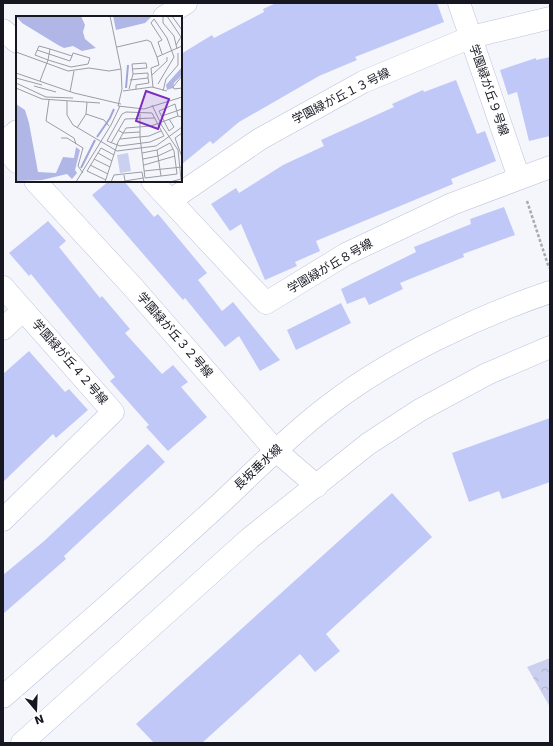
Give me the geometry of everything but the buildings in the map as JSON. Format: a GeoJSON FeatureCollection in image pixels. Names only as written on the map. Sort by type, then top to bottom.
{"type":"FeatureCollection","features":[{"type":"Feature","properties":{"kind":"street"},"geometry":{"type":"LineString","coordinates":[[166,16],[186,3]]}},
{"type":"Feature","properties":{"kind":"street","name":"学園緑が丘９号線"},"geometry":{"type":"LineString","coordinates":[[458,3],[519,178]]}},
{"type":"Feature","properties":{"kind":"street","name":"学園緑が丘１３号線"},"geometry":{"type":"LineString","coordinates":[[171,200],[260,139],[363,82],[471,37],[550,18]]}},
{"type":"Feature","properties":{"kind":"street"},"geometry":{"type":"LineString","coordinates":[[3,30],[16,41]]}},
{"type":"Feature","properties":{"kind":"street"},"geometry":{"type":"LineString","coordinates":[[3,143],[16,132]]}},
{"type":"Feature","properties":{"kind":"street"},"geometry":{"type":"LineString","coordinates":[[3,146],[16,161]]}},
{"type":"Feature","properties":{"kind":"street","name":"学園緑が丘８号線"},"geometry":{"type":"LineString","coordinates":[[153,182],[266,303],[346,254],[452,204],[550,167]]}},
{"type":"Feature","properties":{"kind":"street","name":"学園緑が丘３２号線"},"geometry":{"type":"LineString","coordinates":[[36,182],[132,286],[275,450],[317,486]]}},
{"type":"Feature","properties":{"kind":"street","name":"学園緑が丘４２号線"},"geometry":{"type":"LineString","coordinates":[[3,287],[113,412],[3,520]]}},
{"type":"Feature","properties":{"kind":"street","name":"長坂垂水線"},"geometry":{"type":"LineString","coordinates":[[3,698],[222,502],[275,450],[333,402],[388,366],[463,327],[550,292]]}},
{"type":"Feature","properties":{"kind":"street"},"geometry":{"type":"LineString","coordinates":[[3,329],[23,310]]}},
{"type":"Feature","properties":{"kind":"street"},"geometry":{"type":"LineString","coordinates":[[22,743],[250,538],[368,444],[420,410],[487,374],[550,346]]}},
{"type":"Feature","properties":{"kind":"path"},"geometry":{"type":"LineString","coordinates":[[519,178],[550,272]]}},
{"type":"Feature","properties":{"kind":"green space"},"geometry":{"type":"Polygon","coordinates":[[[550,658],[550,707],[527,667],[550,658]]]}}]}
